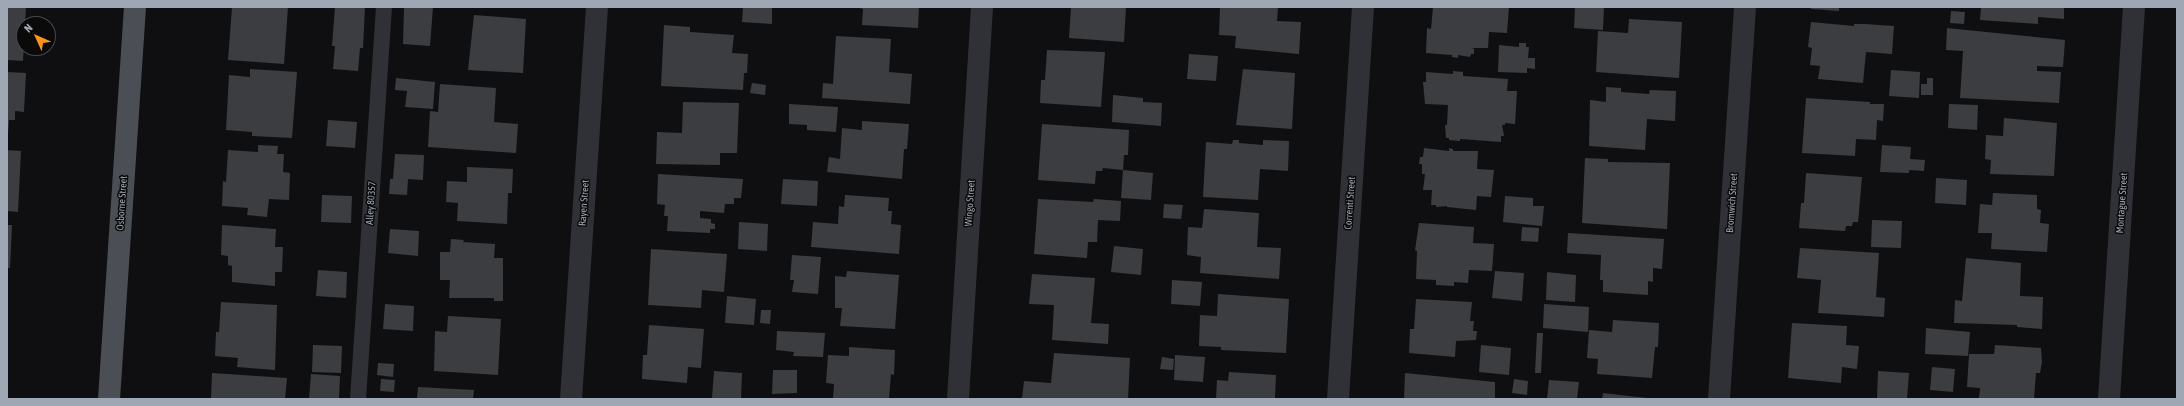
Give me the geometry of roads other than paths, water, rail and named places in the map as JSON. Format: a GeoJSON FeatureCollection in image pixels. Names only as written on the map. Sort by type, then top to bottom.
{"type":"FeatureCollection","features":[{"type":"Feature","properties":{"kind":"main road","name":"Osborne Street"},"geometry":{"type":"LineString","coordinates":[[109,399],[135,7]]}},
{"type":"Feature","properties":{"kind":"street","name":"Rayen Street"},"geometry":{"type":"LineString","coordinates":[[572,399],[596,7]]}},
{"type":"Feature","properties":{"kind":"street","name":"Wingo Street"},"geometry":{"type":"LineString","coordinates":[[958,399],[982,7]]}},
{"type":"Feature","properties":{"kind":"street","name":"Correnti Street"},"geometry":{"type":"LineString","coordinates":[[1338,399],[1363,7]]}},
{"type":"Feature","properties":{"kind":"street","name":"Bromwich Street"},"geometry":{"type":"LineString","coordinates":[[1719,399],[1745,7]]}},
{"type":"Feature","properties":{"kind":"street","name":"Montague Street"},"geometry":{"type":"LineString","coordinates":[[2109,399],[2134,7]]}},
{"type":"Feature","properties":{"kind":"lane","name":"Alley 80357"},"geometry":{"type":"LineString","coordinates":[[358,399],[384,7]]}}]}
